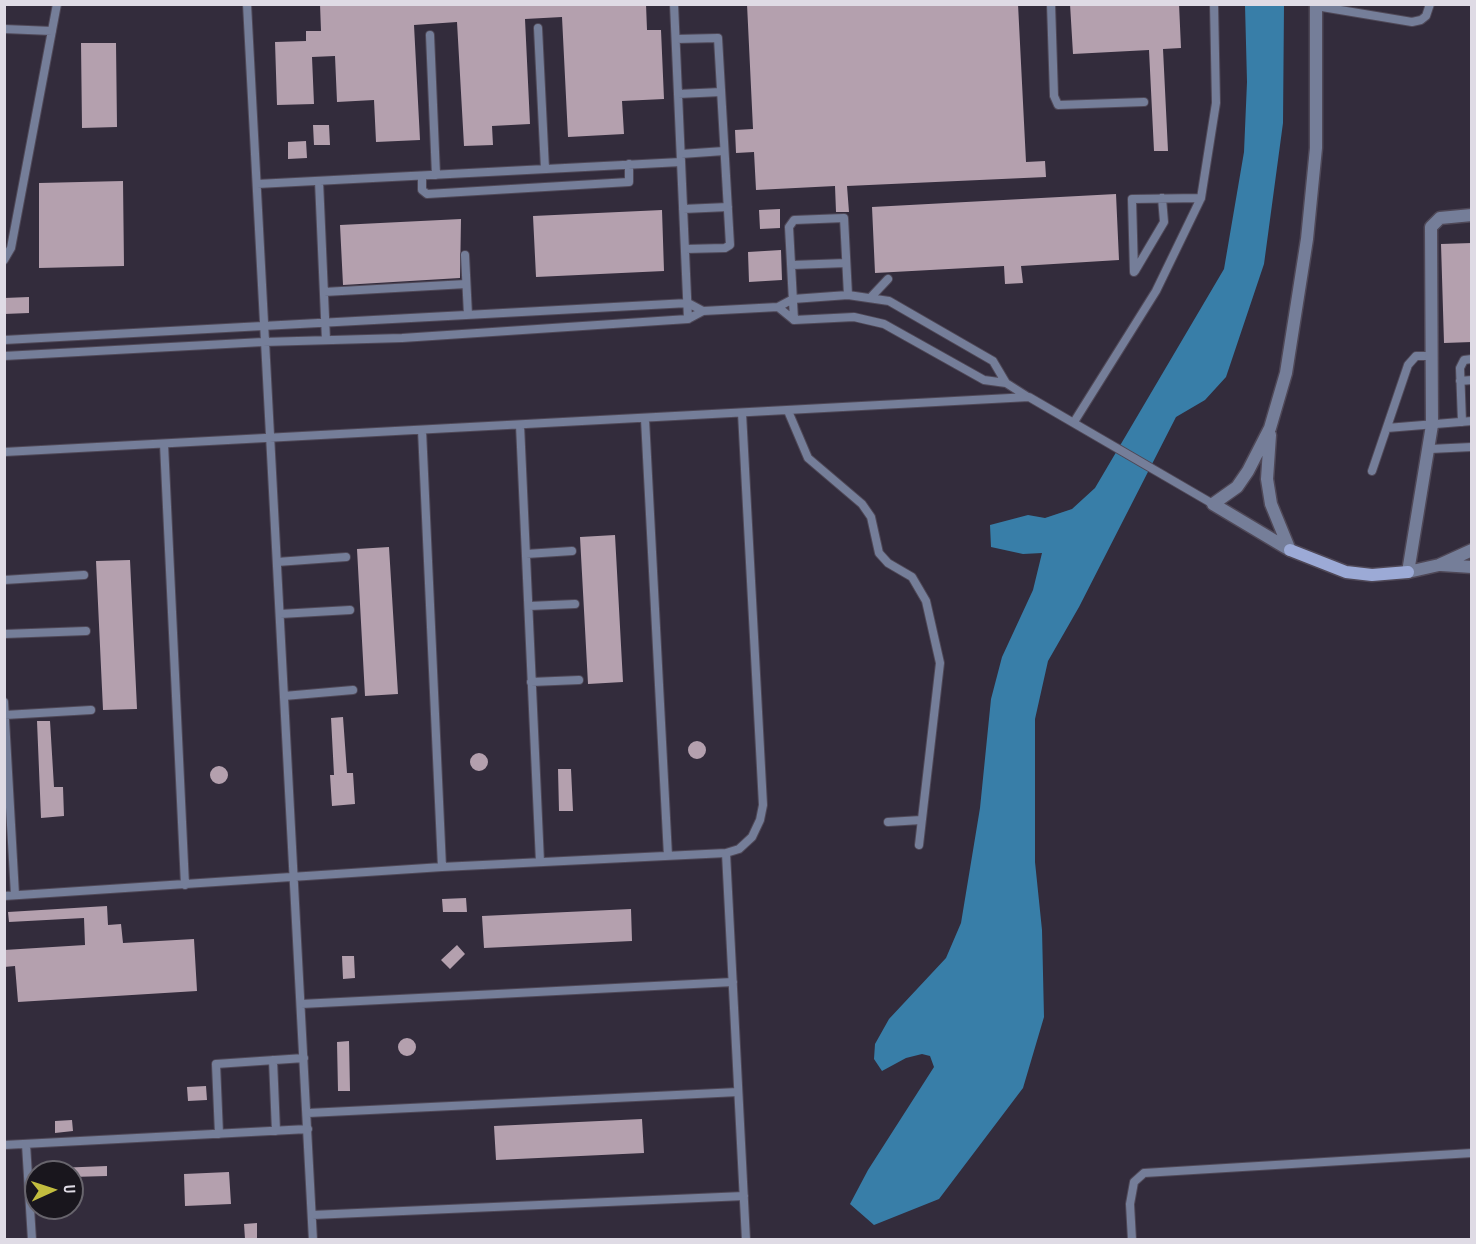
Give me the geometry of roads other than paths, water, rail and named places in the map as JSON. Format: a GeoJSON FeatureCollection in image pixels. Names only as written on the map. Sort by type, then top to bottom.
{"type":"FeatureCollection","features":[{"type":"Feature","properties":{"kind":"street"},"geometry":{"type":"LineString","coordinates":[[1316,5],[1317,123],[1307,238],[1286,373],[1280,402],[1270,428],[1237,487],[1214,504],[1290,550],[1346,572],[1372,574],[1408,572],[1439,565],[1472,550]]}},
{"type":"Feature","properties":{"kind":"street"},"geometry":{"type":"LineString","coordinates":[[1408,572],[1430,449],[1432,425],[1431,227],[1440,218],[1472,215]]}},
{"type":"Feature","properties":{"kind":"street"},"geometry":{"type":"LineString","coordinates":[[1270,428],[1267,480],[1271,504],[1290,550]]}},
{"type":"Feature","properties":{"kind":"street"},"geometry":{"type":"LineString","coordinates":[[1439,565],[1472,567]]}},
{"type":"Feature","properties":{"kind":"lane"},"geometry":{"type":"LineString","coordinates":[[4,260],[11,248],[57,4]]}},
{"type":"Feature","properties":{"kind":"lane"},"geometry":{"type":"LineString","coordinates":[[247,4],[263,342],[308,1113],[313,1239]]}},
{"type":"Feature","properties":{"kind":"lane"},"geometry":{"type":"LineString","coordinates":[[674,4],[688,319]]}},
{"type":"Feature","properties":{"kind":"lane"},"geometry":{"type":"LineString","coordinates":[[1051,4],[1054,96],[1058,105],[1144,102]]}},
{"type":"Feature","properties":{"kind":"lane"},"geometry":{"type":"LineString","coordinates":[[1074,422],[1156,291],[1201,198],[1216,104],[1214,4]]}},
{"type":"Feature","properties":{"kind":"lane"},"geometry":{"type":"LineString","coordinates":[[1316,5],[1412,22],[1426,16],[1430,4]]}},
{"type":"Feature","properties":{"kind":"lane"},"geometry":{"type":"LineString","coordinates":[[538,28],[545,169]]}},
{"type":"Feature","properties":{"kind":"lane"},"geometry":{"type":"LineString","coordinates":[[4,29],[52,31]]}},
{"type":"Feature","properties":{"kind":"lane"},"geometry":{"type":"LineString","coordinates":[[430,35],[436,175]]}},
{"type":"Feature","properties":{"kind":"lane"},"geometry":{"type":"LineString","coordinates":[[676,39],[718,38],[728,207],[729,247],[685,249]]}},
{"type":"Feature","properties":{"kind":"lane"},"geometry":{"type":"LineString","coordinates":[[678,94],[720,92]]}},
{"type":"Feature","properties":{"kind":"lane"},"geometry":{"type":"LineString","coordinates":[[257,184],[629,164],[724,151]]}},
{"type":"Feature","properties":{"kind":"lane"},"geometry":{"type":"LineString","coordinates":[[422,176],[422,190],[427,194],[629,182],[629,164]]}},
{"type":"Feature","properties":{"kind":"lane"},"geometry":{"type":"LineString","coordinates":[[319,181],[326,340]]}},
{"type":"Feature","properties":{"kind":"lane"},"geometry":{"type":"LineString","coordinates":[[1162,198],[1164,222],[1134,272],[1132,199],[1162,198],[1201,198]]}},
{"type":"Feature","properties":{"kind":"lane"},"geometry":{"type":"LineString","coordinates":[[683,209],[728,207]]}},
{"type":"Feature","properties":{"kind":"lane"},"geometry":{"type":"LineString","coordinates":[[794,320],[789,227],[794,220],[844,218],[849,295]]}},
{"type":"Feature","properties":{"kind":"lane"},"geometry":{"type":"LineString","coordinates":[[465,255],[468,315]]}},
{"type":"Feature","properties":{"kind":"lane"},"geometry":{"type":"LineString","coordinates":[[792,265],[846,263]]}},
{"type":"Feature","properties":{"kind":"lane"},"geometry":{"type":"LineString","coordinates":[[872,296],[888,279]]}},
{"type":"Feature","properties":{"kind":"lane"},"geometry":{"type":"LineString","coordinates":[[324,292],[466,284]]}},
{"type":"Feature","properties":{"kind":"lane"},"geometry":{"type":"LineString","coordinates":[[4,356],[263,342],[402,338],[688,319],[703,311],[778,307],[793,299],[849,295],[872,296],[889,302],[993,361],[1006,383]]}},
{"type":"Feature","properties":{"kind":"lane"},"geometry":{"type":"LineString","coordinates":[[4,340],[688,303],[703,311]]}},
{"type":"Feature","properties":{"kind":"lane"},"geometry":{"type":"LineString","coordinates":[[778,307],[794,320],[854,317],[884,324],[984,380],[1006,383],[1214,504]]}},
{"type":"Feature","properties":{"kind":"lane"},"geometry":{"type":"LineString","coordinates":[[1372,471],[1410,360],[1416,356],[1432,357]]}},
{"type":"Feature","properties":{"kind":"lane"},"geometry":{"type":"LineString","coordinates":[[1462,422],[1461,362],[1472,359]]}},
{"type":"Feature","properties":{"kind":"lane"},"geometry":{"type":"LineString","coordinates":[[1460,381],[1472,380]]}},
{"type":"Feature","properties":{"kind":"lane"},"geometry":{"type":"LineString","coordinates":[[4,452],[1029,397]]}},
{"type":"Feature","properties":{"kind":"lane"},"geometry":{"type":"LineString","coordinates":[[788,411],[808,458],[862,504],[871,517],[879,553],[888,563],[912,576],[926,601],[940,663],[919,845]]}},
{"type":"Feature","properties":{"kind":"lane"},"geometry":{"type":"LineString","coordinates":[[4,896],[294,879],[442,867],[726,853],[739,849],[752,837],[760,820],[763,805],[742,414]]}},
{"type":"Feature","properties":{"kind":"lane"},"geometry":{"type":"LineString","coordinates":[[645,419],[668,856]]}},
{"type":"Feature","properties":{"kind":"lane"},"geometry":{"type":"LineString","coordinates":[[1387,428],[1472,421]]}},
{"type":"Feature","properties":{"kind":"lane"},"geometry":{"type":"LineString","coordinates":[[520,425],[540,862]]}},
{"type":"Feature","properties":{"kind":"lane"},"geometry":{"type":"LineString","coordinates":[[422,430],[442,867]]}},
{"type":"Feature","properties":{"kind":"lane"},"geometry":{"type":"LineString","coordinates":[[164,444],[185,885]]}},
{"type":"Feature","properties":{"kind":"lane"},"geometry":{"type":"LineString","coordinates":[[1430,449],[1472,447]]}},
{"type":"Feature","properties":{"kind":"lane"},"geometry":{"type":"LineString","coordinates":[[526,554],[572,551]]}},
{"type":"Feature","properties":{"kind":"lane"},"geometry":{"type":"LineString","coordinates":[[277,562],[346,557]]}},
{"type":"Feature","properties":{"kind":"lane"},"geometry":{"type":"LineString","coordinates":[[4,580],[84,575]]}},
{"type":"Feature","properties":{"kind":"lane"},"geometry":{"type":"LineString","coordinates":[[529,606],[575,604]]}},
{"type":"Feature","properties":{"kind":"lane"},"geometry":{"type":"LineString","coordinates":[[280,614],[350,610]]}},
{"type":"Feature","properties":{"kind":"lane"},"geometry":{"type":"LineString","coordinates":[[4,634],[86,631]]}},
{"type":"Feature","properties":{"kind":"lane"},"geometry":{"type":"LineString","coordinates":[[531,682],[579,680]]}},
{"type":"Feature","properties":{"kind":"lane"},"geometry":{"type":"LineString","coordinates":[[284,696],[352,690]]}},
{"type":"Feature","properties":{"kind":"lane"},"geometry":{"type":"LineString","coordinates":[[4,702],[15,895]]}},
{"type":"Feature","properties":{"kind":"lane"},"geometry":{"type":"LineString","coordinates":[[5,715],[91,710]]}},
{"type":"Feature","properties":{"kind":"lane"},"geometry":{"type":"LineString","coordinates":[[888,822],[921,820]]}},
{"type":"Feature","properties":{"kind":"lane"},"geometry":{"type":"LineString","coordinates":[[726,853],[746,1239]]}},
{"type":"Feature","properties":{"kind":"lane"},"geometry":{"type":"LineString","coordinates":[[301,1004],[733,982]]}},
{"type":"Feature","properties":{"kind":"lane"},"geometry":{"type":"LineString","coordinates":[[219,1134],[216,1064],[304,1058]]}},
{"type":"Feature","properties":{"kind":"lane"},"geometry":{"type":"LineString","coordinates":[[273,1060],[276,1131]]}},
{"type":"Feature","properties":{"kind":"lane"},"geometry":{"type":"LineString","coordinates":[[308,1113],[738,1092]]}},
{"type":"Feature","properties":{"kind":"lane"},"geometry":{"type":"LineString","coordinates":[[4,1145],[308,1129]]}},
{"type":"Feature","properties":{"kind":"lane"},"geometry":{"type":"LineString","coordinates":[[26,1144],[32,1239]]}},
{"type":"Feature","properties":{"kind":"lane"},"geometry":{"type":"LineString","coordinates":[[1132,1239],[1130,1204],[1134,1182],[1144,1173],[1172,1169],[1472,1153]]}},
{"type":"Feature","properties":{"kind":"lane"},"geometry":{"type":"LineString","coordinates":[[312,1215],[744,1196]]}},
{"type":"Feature","properties":{"kind":"water"},"geometry":{"type":"Polygon","coordinates":[[[1245,5],[1284,5],[1283,123],[1264,264],[1226,377],[1205,400],[1176,417],[1079,607],[1048,661],[1035,719],[1035,862],[1042,930],[1044,1017],[1023,1088],[939,1199],[874,1225],[850,1204],[868,1170],[934,1067],[930,1056],[922,1054],[906,1058],[882,1071],[874,1059],[875,1044],[889,1019],[946,958],[961,923],[980,808],[991,699],[1002,657],[1033,590],[1042,553],[1023,554],[991,547],[990,525],[1028,515],[1045,518],[1072,509],[1095,488],[1224,269],[1244,152],[1247,82],[1245,5]]]}}]}
